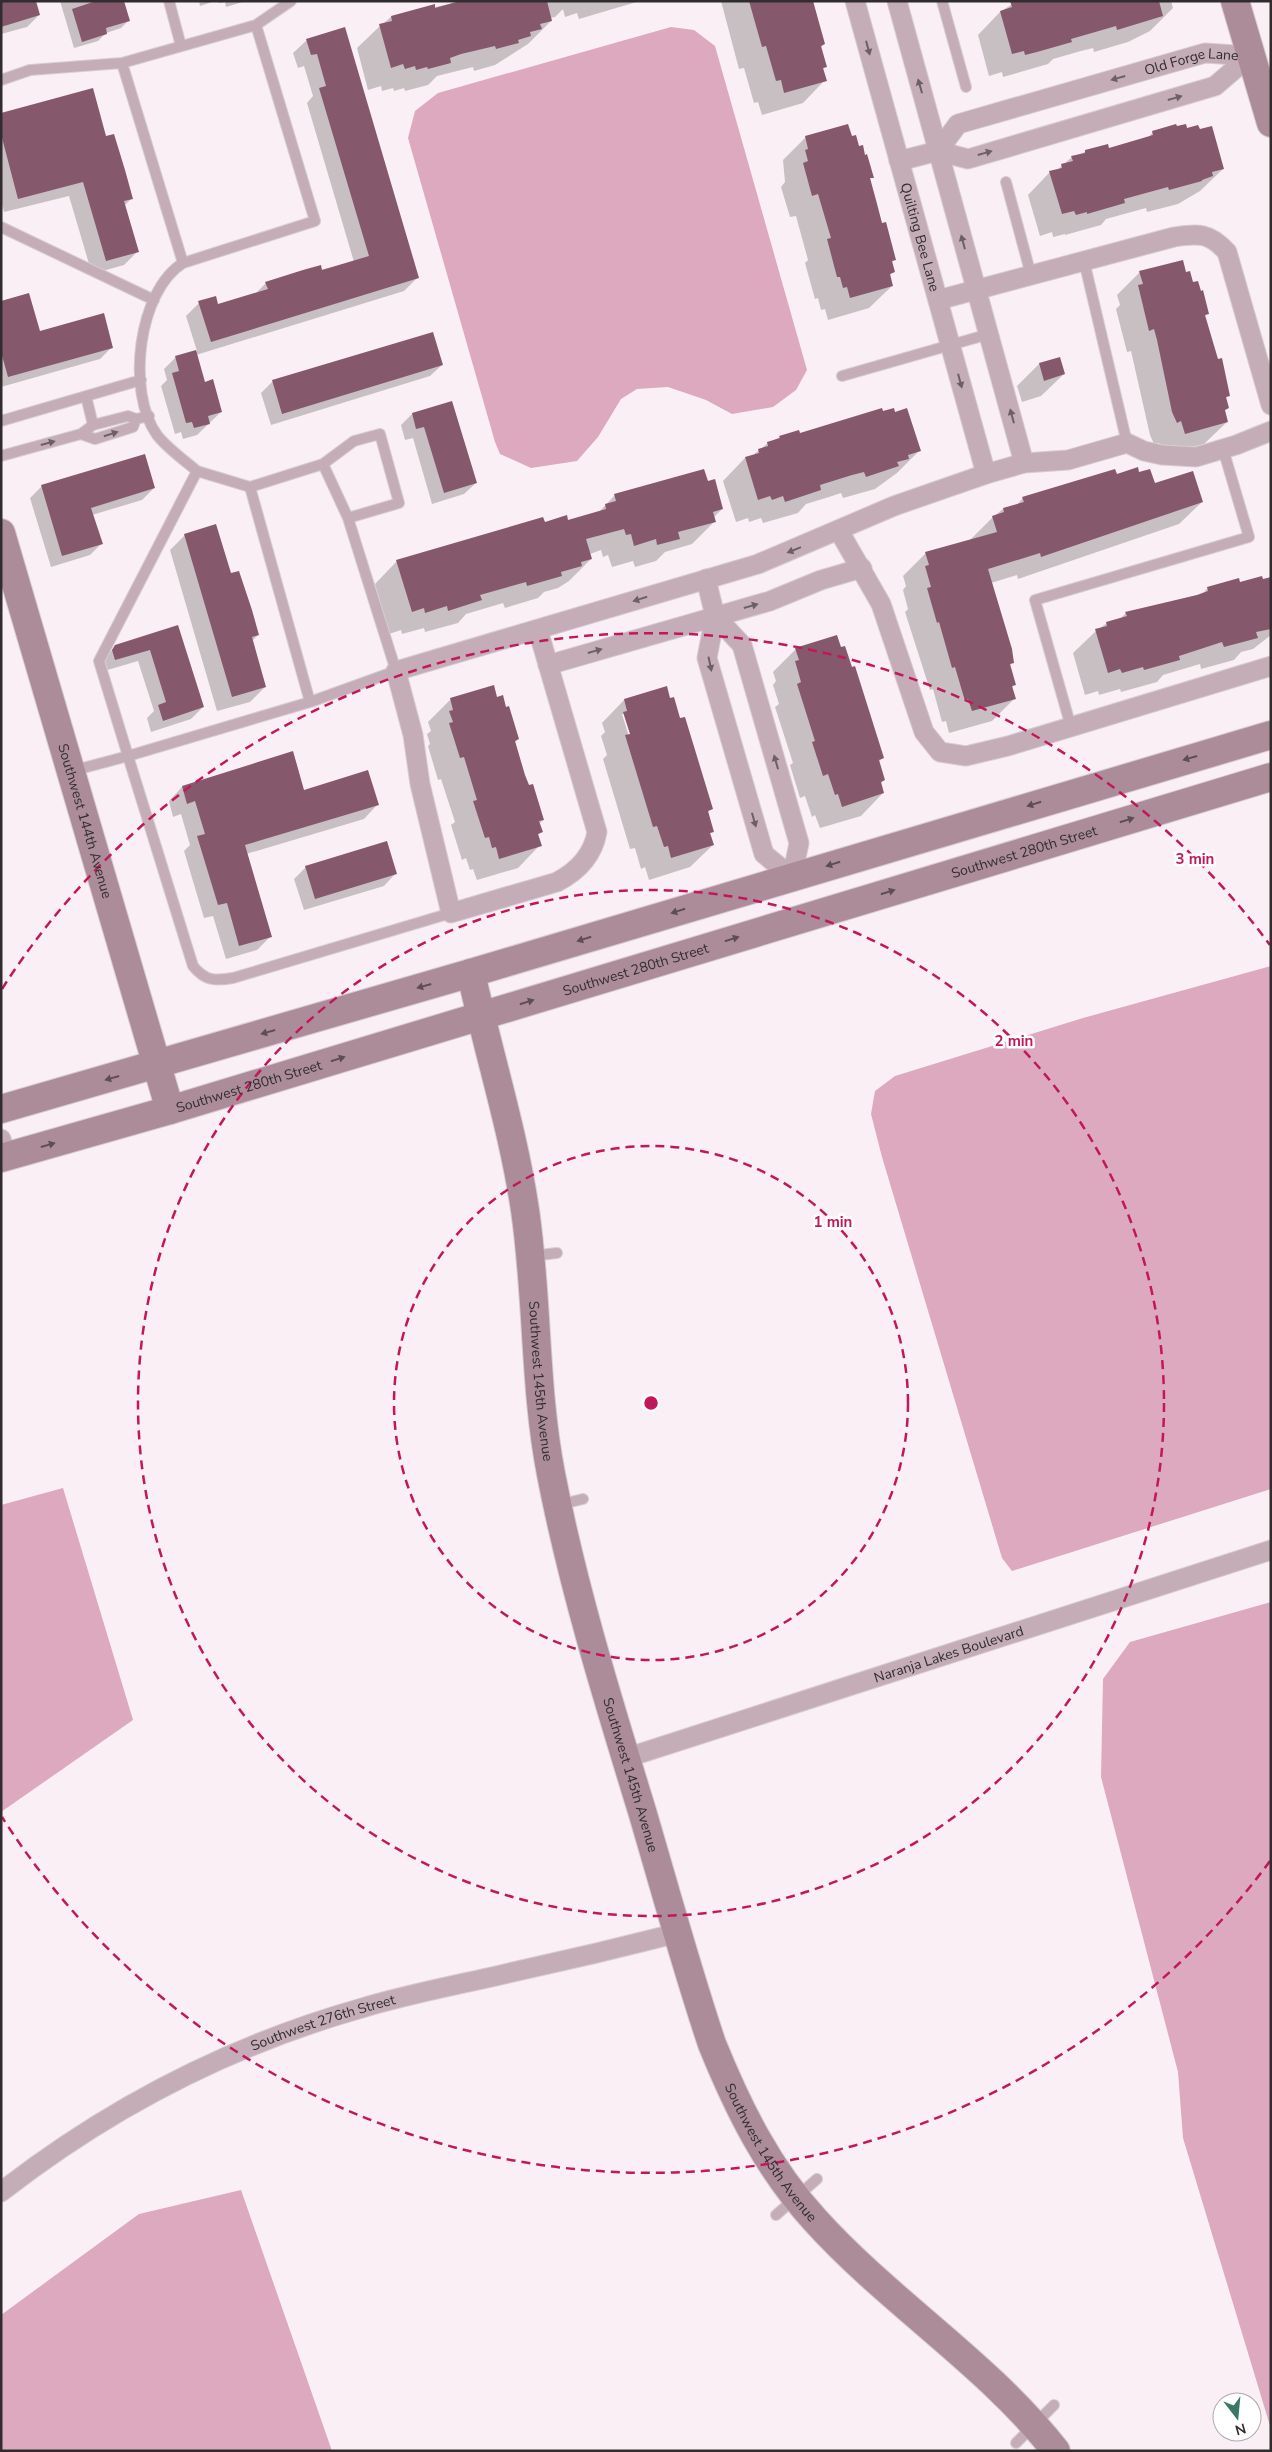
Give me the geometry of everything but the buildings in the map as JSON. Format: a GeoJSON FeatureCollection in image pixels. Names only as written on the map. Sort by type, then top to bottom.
{"type":"FeatureCollection","features":[{"type":"Feature","properties":{"kind":"street","name":"Quilting Bee Lane"},"geometry":{"type":"LineString","coordinates":[[855,1],[986,474]]}},
{"type":"Feature","properties":{"kind":"street"},"geometry":{"type":"LineString","coordinates":[[897,1],[1024,463]]}},
{"type":"Feature","properties":{"kind":"street"},"geometry":{"type":"LineString","coordinates":[[1235,1],[1259,72],[1270,117]]}},
{"type":"Feature","properties":{"kind":"street","name":"Old Forge Lane"},"geometry":{"type":"LineString","coordinates":[[938,151],[958,124],[1205,53],[1259,72]]}},
{"type":"Feature","properties":{"kind":"street","name":"Old Forge Lane"},"geometry":{"type":"LineString","coordinates":[[899,161],[938,151],[968,159],[1259,72]]}},
{"type":"Feature","properties":{"kind":"street"},"geometry":{"type":"LineString","coordinates":[[938,300],[1174,237],[1194,234],[1214,238],[1227,252],[1271,406]]}},
{"type":"Feature","properties":{"kind":"street"},"geometry":{"type":"LineString","coordinates":[[538,630],[597,832],[595,845],[572,875],[557,882],[451,913],[420,784],[413,735],[396,671],[758,564],[894,506],[1024,463],[1068,460],[1127,444],[1162,455],[1196,457],[1271,431]]}},
{"type":"Feature","properties":{"kind":"street"},"geometry":{"type":"LineString","coordinates":[[839,530],[881,604],[924,732],[940,752],[966,756],[1071,727],[1271,666]]}},
{"type":"Feature","properties":{"kind":"street","name":"Southwest 144th Avenue"},"geometry":{"type":"LineString","coordinates":[[1,533],[170,1110]]}},
{"type":"Feature","properties":{"kind":"street"},"geometry":{"type":"LineString","coordinates":[[548,665],[770,601],[821,580],[862,568]]}},
{"type":"Feature","properties":{"kind":"street"},"geometry":{"type":"LineString","coordinates":[[706,579],[715,616],[707,658],[764,854],[792,877]]}},
{"type":"Feature","properties":{"kind":"street"},"geometry":{"type":"LineString","coordinates":[[715,616],[742,645],[799,843],[792,877],[800,918]]}},
{"type":"Feature","properties":{"kind":"street"},"geometry":{"type":"LineString","coordinates":[[1,1109],[471,973],[1271,735]]}},
{"type":"Feature","properties":{"kind":"street"},"geometry":{"type":"LineString","coordinates":[[1232,746],[1259,781]]}},
{"type":"Feature","properties":{"kind":"street","name":"Southwest 280th Street"},"geometry":{"type":"LineString","coordinates":[[3,1151],[170,1110],[800,918],[1259,781]]}},
{"type":"Feature","properties":{"kind":"street","name":"Southwest 145th Avenue"},"geometry":{"type":"LineString","coordinates":[[471,973],[480,1016],[509,1126],[522,1195],[530,1256],[542,1414],[570,1502],[588,1627],[712,2044],[732,2094],[762,2149],[787,2207],[845,2252],[1008,2397],[1025,2434],[1056,2451]]}},
{"type":"Feature","properties":{"kind":"street","name":"Naranja Lakes Boulevard"},"geometry":{"type":"LineString","coordinates":[[626,1758],[1271,1550]]}},
{"type":"Feature","properties":{"kind":"street","name":"Southwest 276th Street"},"geometry":{"type":"LineString","coordinates":[[1,2192],[46,2158],[112,2116],[182,2078],[270,2038],[362,2008],[678,1933]]}},
{"type":"Feature","properties":{"kind":"lane"},"geometry":{"type":"LineString","coordinates":[[169,1],[181,46]]}},
{"type":"Feature","properties":{"kind":"lane"},"geometry":{"type":"LineString","coordinates":[[1,80],[30,70],[122,63],[256,25],[291,1]]}},
{"type":"Feature","properties":{"kind":"lane"},"geometry":{"type":"LineString","coordinates":[[942,1],[966,87]]}},
{"type":"Feature","properties":{"kind":"lane"},"geometry":{"type":"LineString","coordinates":[[256,25],[316,221],[183,263],[172,270],[154,300],[141,339],[138,366],[149,416],[157,434],[197,471],[250,487],[323,464],[354,441],[380,434],[399,503],[348,518]]}},
{"type":"Feature","properties":{"kind":"lane"},"geometry":{"type":"LineString","coordinates":[[122,63],[183,263]]}},
{"type":"Feature","properties":{"kind":"lane"},"geometry":{"type":"LineString","coordinates":[[1006,182],[1031,275]]}},
{"type":"Feature","properties":{"kind":"lane"},"geometry":{"type":"LineString","coordinates":[[1,227],[154,300]]}},
{"type":"Feature","properties":{"kind":"lane"},"geometry":{"type":"LineString","coordinates":[[1084,261],[1127,444]]}},
{"type":"Feature","properties":{"kind":"lane"},"geometry":{"type":"LineString","coordinates":[[842,376],[989,334]]}},
{"type":"Feature","properties":{"kind":"lane"},"geometry":{"type":"LineString","coordinates":[[1,421],[141,380]]}},
{"type":"Feature","properties":{"kind":"lane"},"geometry":{"type":"LineString","coordinates":[[86,396],[93,425]]}},
{"type":"Feature","properties":{"kind":"lane"},"geometry":{"type":"LineString","coordinates":[[1,456],[82,434],[93,425],[128,416],[136,419],[149,416]]}},
{"type":"Feature","properties":{"kind":"lane"},"geometry":{"type":"LineString","coordinates":[[82,434],[95,439],[134,427],[136,419]]}},
{"type":"Feature","properties":{"kind":"lane"},"geometry":{"type":"LineString","coordinates":[[1071,727],[1035,600],[1249,537],[1222,449]]}},
{"type":"Feature","properties":{"kind":"lane"},"geometry":{"type":"LineString","coordinates":[[71,771],[310,702],[396,671],[348,518],[323,464]]}},
{"type":"Feature","properties":{"kind":"lane"},"geometry":{"type":"LineString","coordinates":[[197,471],[99,660],[193,966],[202,976],[215,981],[233,978],[451,913]]}},
{"type":"Feature","properties":{"kind":"lane"},"geometry":{"type":"LineString","coordinates":[[250,487],[310,702]]}},
{"type":"Feature","properties":{"kind":"lane"},"geometry":{"type":"LineString","coordinates":[[530,1256],[557,1253]]}},
{"type":"Feature","properties":{"kind":"lane"},"geometry":{"type":"LineString","coordinates":[[787,2207],[817,2179]]}},
{"type":"Feature","properties":{"kind":"lane"},"geometry":{"type":"LineString","coordinates":[[1025,2434],[1054,2405]]}},
{"type":"Feature","properties":{"kind":"shaded area"},"geometry":{"type":"Polygon","coordinates":[[[671,27],[694,30],[715,46],[807,370],[796,390],[773,407],[732,414],[706,400],[668,387],[637,389],[621,399],[598,437],[577,461],[531,468],[500,454],[495,442],[408,138],[415,111],[438,93],[671,27]]]}},
{"type":"Feature","properties":{"kind":"shaded area"},"geometry":{"type":"Polygon","coordinates":[[[1271,966],[1271,1489],[1012,1571],[1002,1558],[882,1157],[871,1114],[875,1091],[895,1076],[1083,1018],[1271,966]]]}},
{"type":"Feature","properties":{"kind":"shaded area"},"geometry":{"type":"Polygon","coordinates":[[[63,1488],[133,1720],[1,1812],[1,1505],[63,1488]]]}},
{"type":"Feature","properties":{"kind":"shaded area"},"geometry":{"type":"Polygon","coordinates":[[[1271,1602],[1271,2429],[1262,2399],[1262,2392],[1260,2392],[1183,2138],[1178,2072],[1101,1777],[1103,1679],[1130,1642],[1271,1602]]]}},
{"type":"Feature","properties":{"kind":"shaded area"},"geometry":{"type":"Polygon","coordinates":[[[241,2190],[332,2451],[1,2451],[1,2315],[139,2214],[241,2190]]]}}]}
